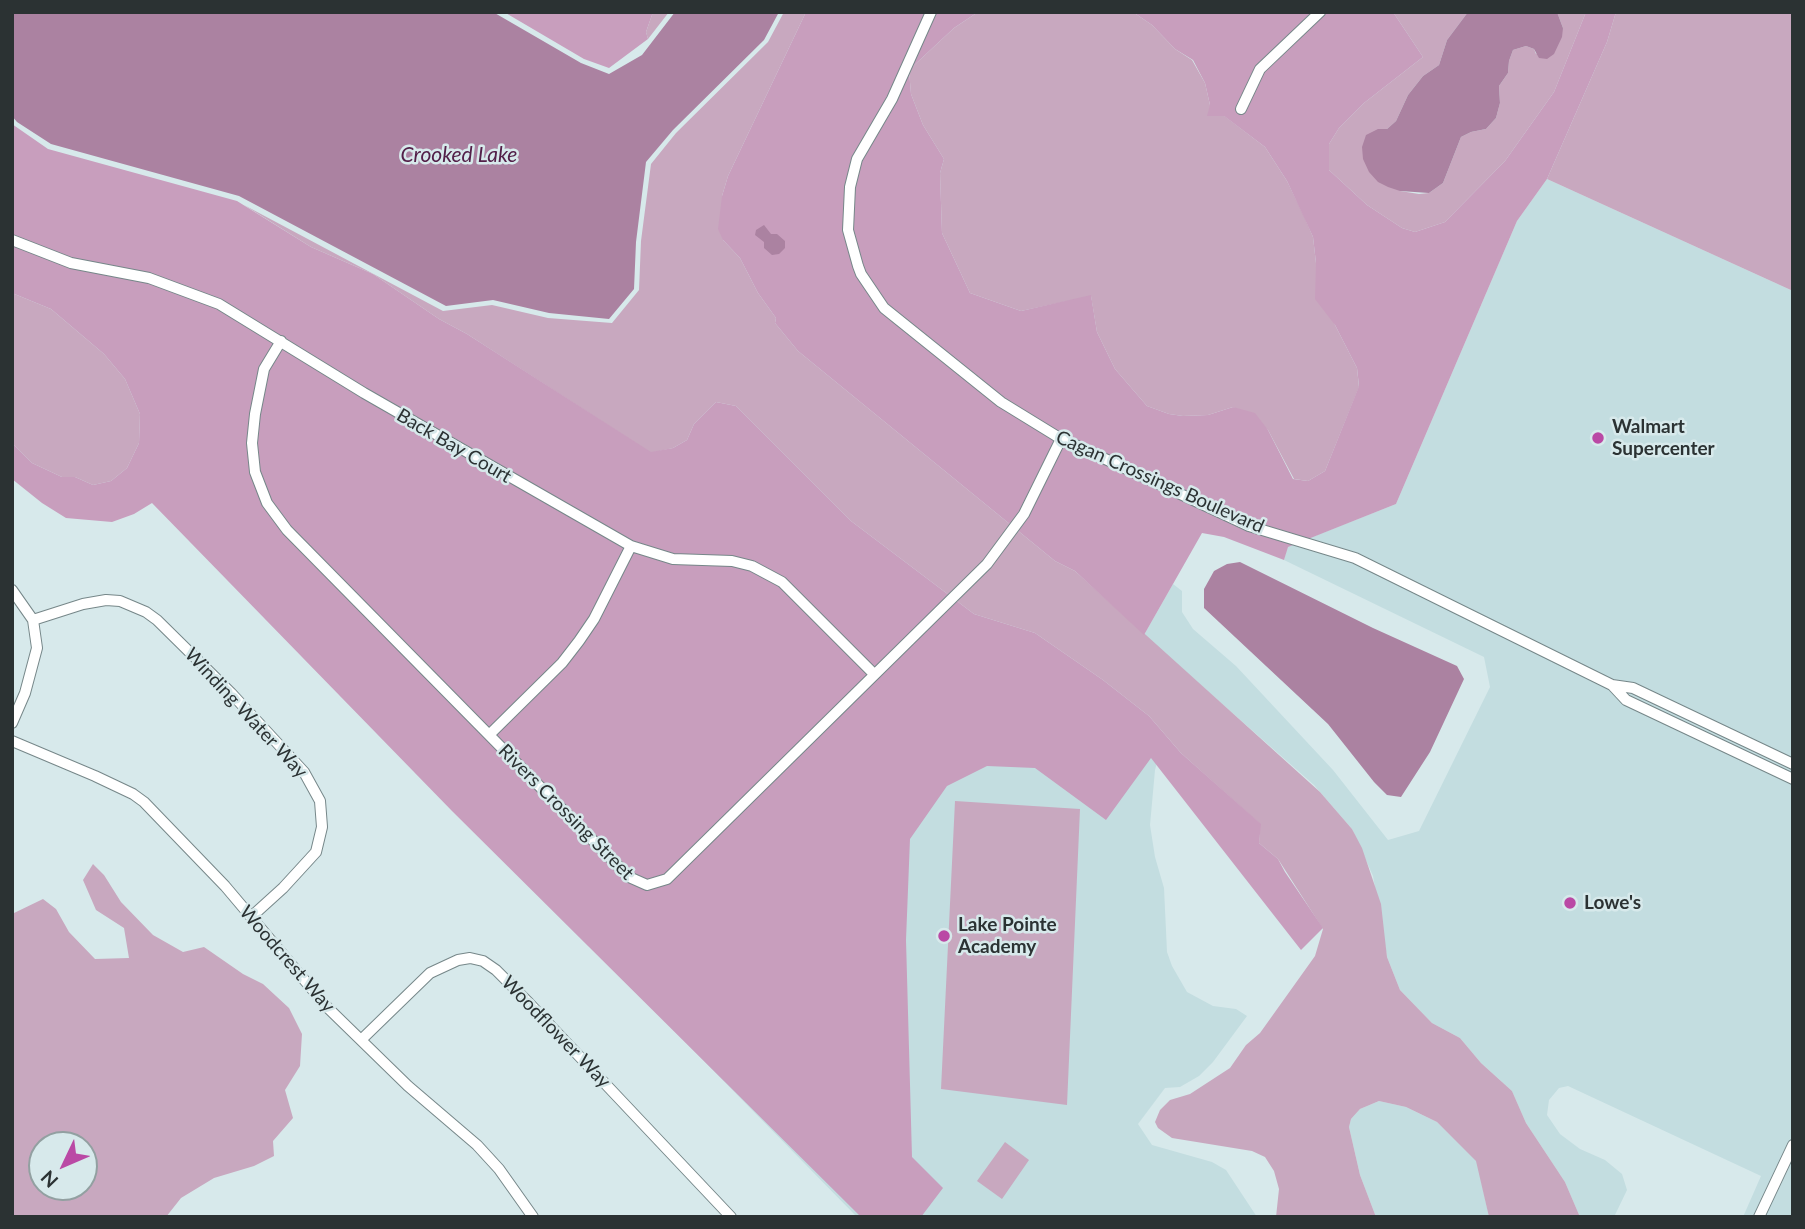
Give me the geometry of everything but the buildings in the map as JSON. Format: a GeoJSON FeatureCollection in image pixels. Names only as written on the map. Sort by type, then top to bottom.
{"type":"FeatureCollection","features":[{"type":"Feature","properties":{"kind":"street","name":"Cagan Crossings Boulevard"},"geometry":{"type":"LineString","coordinates":[[931,12],[892,99],[857,159],[850,187],[848,230],[861,274],[884,308],[1001,402],[1061,439],[1250,526],[1354,558],[1612,685],[1633,688],[1793,764]]}},
{"type":"Feature","properties":{"kind":"street"},"geometry":{"type":"LineString","coordinates":[[1241,109],[1260,69],[1320,12]]}},
{"type":"Feature","properties":{"kind":"street","name":"Back Bay Court"},"geometry":{"type":"LineString","coordinates":[[12,240],[71,263],[149,278],[219,304],[438,437],[631,546],[673,559],[732,561],[752,566],[782,582],[874,674]]}},
{"type":"Feature","properties":{"kind":"street","name":"Rivers Crossing Street"},"geometry":{"type":"LineString","coordinates":[[281,341],[264,369],[258,391],[253,433],[255,472],[267,503],[287,530],[629,877],[647,885],[667,879],[986,564],[1024,514],[1061,439]]}},
{"type":"Feature","properties":{"kind":"street"},"geometry":{"type":"LineString","coordinates":[[489,735],[562,663],[579,641],[594,619],[631,546]]}},
{"type":"Feature","properties":{"kind":"street"},"geometry":{"type":"LineString","coordinates":[[12,590],[33,620],[37,649],[35,662],[12,723]]}},
{"type":"Feature","properties":{"kind":"street","name":"Winding Water Way"},"geometry":{"type":"LineString","coordinates":[[33,620],[83,604],[106,600],[120,601],[145,612],[157,620],[231,693],[304,772],[320,801],[322,827],[316,852],[284,888],[251,917]]}},
{"type":"Feature","properties":{"kind":"street"},"geometry":{"type":"LineString","coordinates":[[1612,685],[1626,700],[1793,779]]}},
{"type":"Feature","properties":{"kind":"street","name":"Woodcrest Way"},"geometry":{"type":"LineString","coordinates":[[12,741],[133,794],[168,826],[251,917],[294,970],[361,1040],[408,1086],[477,1145],[499,1169],[533,1217]]}},
{"type":"Feature","properties":{"kind":"street","name":"Woodflower Way"},"geometry":{"type":"LineString","coordinates":[[361,1040],[430,973],[458,960],[470,958],[483,961],[496,970],[529,1003],[731,1217]]}},
{"type":"Feature","properties":{"kind":"street"},"geometry":{"type":"LineString","coordinates":[[1759,1217],[1788,1167],[1793,1145]]}},
{"type":"Feature","properties":{"kind":"shaded area"},"geometry":{"type":"Polygon","coordinates":[[[504,12],[653,12],[646,32],[648,39],[609,68],[584,59],[504,12]]]}},
{"type":"Feature","properties":{"kind":"shaded area"},"geometry":{"type":"Polygon","coordinates":[[[653,12],[669,12],[648,39],[646,32],[653,12]]]}},
{"type":"Feature","properties":{"kind":"shaded area"},"geometry":{"type":"Polygon","coordinates":[[[784,12],[806,12],[728,176],[722,196],[723,240],[740,258],[758,293],[776,318],[775,323],[798,351],[1055,561],[1075,571],[1320,792],[1352,829],[1362,848],[1381,904],[1387,957],[1400,990],[1432,1023],[1460,1038],[1481,1063],[1512,1091],[1526,1123],[1565,1182],[1580,1217],[1489,1217],[1476,1161],[1437,1122],[1406,1107],[1379,1101],[1360,1109],[1351,1119],[1349,1127],[1360,1175],[1376,1217],[1276,1217],[1279,1189],[1274,1171],[1265,1157],[1252,1151],[1172,1138],[1158,1128],[1155,1122],[1160,1110],[1170,1100],[1190,1094],[1230,1068],[1246,1045],[1260,1033],[1315,956],[1323,929],[1278,859],[1259,843],[1260,824],[1181,753],[1149,716],[1103,680],[1035,633],[974,614],[851,521],[736,406],[716,402],[694,424],[687,440],[673,448],[651,453],[467,334],[439,319],[373,274],[311,247],[244,205],[443,311],[492,305],[548,318],[612,323],[639,290],[641,241],[651,164],[676,133],[768,42],[784,12]]]}},
{"type":"Feature","properties":{"kind":"shaded area"},"geometry":{"type":"Polygon","coordinates":[[[806,12],[978,12],[954,28],[909,70],[911,94],[923,125],[944,159],[940,173],[942,233],[970,293],[1021,311],[1091,295],[1097,332],[1115,369],[1147,406],[1183,416],[1208,415],[1233,407],[1255,413],[1268,430],[1293,479],[1308,481],[1325,471],[1359,386],[1357,368],[1335,325],[1315,299],[1316,263],[1313,237],[1287,181],[1265,147],[1224,116],[1207,116],[1210,105],[1205,83],[1193,60],[1175,49],[1152,25],[1133,12],[1393,12],[1423,57],[1364,103],[1339,128],[1329,144],[1329,170],[1367,205],[1402,228],[1415,232],[1445,222],[1505,161],[1554,92],[1586,12],[1616,12],[1607,42],[1547,179],[1517,221],[1396,504],[1288,547],[1284,560],[1224,537],[1202,533],[1144,635],[1075,571],[1055,561],[798,351],[775,323],[776,318],[758,293],[740,258],[723,240],[718,229],[722,196],[728,176],[806,12]]]}},
{"type":"Feature","properties":{"kind":"shaded area"},"geometry":{"type":"Polygon","coordinates":[[[978,12],[1133,12],[1152,25],[1175,49],[1192,60],[1205,83],[1210,105],[1265,147],[1287,181],[1313,237],[1316,263],[1335,325],[1357,368],[1359,387],[1325,471],[1308,481],[1294,479],[1268,430],[1233,407],[1208,415],[1183,416],[1147,406],[1115,369],[1097,332],[1091,296],[1021,311],[970,293],[942,233],[940,173],[944,159],[923,125],[911,94],[909,70],[954,28],[978,12]]]}},
{"type":"Feature","properties":{"kind":"shaded area"},"geometry":{"type":"Polygon","coordinates":[[[1393,12],[1468,12],[1447,40],[1439,65],[1423,76],[1408,95],[1396,121],[1387,129],[1378,129],[1400,191],[1419,194],[1429,193],[1443,183],[1461,137],[1486,129],[1496,118],[1500,103],[1499,86],[1508,73],[1513,50],[1526,46],[1534,49],[1536,54],[1563,28],[1557,12],[1586,12],[1554,92],[1505,161],[1445,222],[1415,232],[1402,228],[1367,205],[1329,170],[1329,144],[1339,128],[1364,103],[1423,57],[1393,12]]]}},
{"type":"Feature","properties":{"kind":"shaded area"},"geometry":{"type":"Polygon","coordinates":[[[1616,12],[1793,12],[1793,291],[1547,179],[1607,42],[1616,12]]]}},
{"type":"Feature","properties":{"kind":"shaded area"},"geometry":{"type":"Polygon","coordinates":[[[12,124],[48,149],[237,201],[311,247],[373,274],[439,319],[467,334],[651,452],[673,448],[687,440],[694,424],[716,402],[736,406],[851,521],[974,614],[1035,633],[1149,716],[1181,753],[1261,824],[1259,843],[1278,859],[1323,928],[1301,950],[1151,758],[1106,820],[1035,768],[987,766],[947,786],[910,839],[906,940],[912,1157],[943,1188],[921,1217],[861,1217],[452,811],[152,503],[134,514],[112,522],[66,518],[12,479],[12,443],[32,463],[62,477],[75,477],[93,485],[111,481],[127,468],[139,443],[140,414],[125,379],[104,354],[51,309],[12,293],[12,124]]]}},
{"type":"Feature","properties":{"kind":"shaded area"},"geometry":{"type":"Polygon","coordinates":[[[1547,179],[1793,291],[1793,1217],[1743,1217],[1761,1176],[1568,1086],[1559,1088],[1549,1100],[1547,1115],[1560,1134],[1580,1149],[1605,1160],[1622,1174],[1627,1190],[1614,1217],[1580,1217],[1565,1182],[1526,1123],[1512,1091],[1481,1063],[1460,1038],[1432,1023],[1400,990],[1387,957],[1373,876],[1352,829],[1314,785],[1144,635],[1173,584],[1182,591],[1182,612],[1193,629],[1236,666],[1333,770],[1388,840],[1419,831],[1490,687],[1484,657],[1284,560],[1287,547],[1396,504],[1517,221],[1547,179]]]}},
{"type":"Feature","properties":{"kind":"shaded area"},"geometry":{"type":"Polygon","coordinates":[[[12,293],[51,309],[104,354],[125,379],[140,414],[139,443],[127,468],[111,481],[93,485],[75,477],[62,477],[32,463],[12,443],[12,293]]]}},
{"type":"Feature","properties":{"kind":"shaded area","name":"Lake Pointe Academy"},"geometry":{"type":"Polygon","coordinates":[[[1161,748],[1155,770],[1150,825],[1164,888],[1167,952],[1187,992],[1213,1006],[1236,1009],[1247,1016],[1213,1062],[1199,1076],[1180,1087],[1165,1088],[1138,1124],[1152,1145],[1212,1162],[1226,1170],[1257,1217],[857,1217],[651,1007],[898,764],[1161,748]]]}},
{"type":"Feature","properties":{"kind":"shaded area"},"geometry":{"type":"Polygon","coordinates":[[[955,801],[1080,809],[1067,1105],[941,1089],[955,801]]]}},
{"type":"Feature","properties":{"kind":"shaded area"},"geometry":{"type":"Polygon","coordinates":[[[93,864],[104,875],[121,902],[153,935],[183,952],[204,947],[243,974],[263,984],[289,1008],[302,1034],[300,1066],[285,1090],[293,1118],[273,1141],[274,1156],[254,1166],[214,1178],[181,1198],[166,1217],[12,1217],[12,914],[43,899],[56,909],[69,932],[95,959],[129,958],[124,928],[96,910],[83,880],[93,864]]]}},
{"type":"Feature","properties":{"kind":"shaded area"},"geometry":{"type":"Polygon","coordinates":[[[1379,1101],[1406,1107],[1437,1122],[1477,1161],[1489,1217],[1376,1217],[1360,1175],[1349,1127],[1351,1119],[1360,1109],[1379,1101]]]}},
{"type":"Feature","properties":{"kind":"shaded area"},"geometry":{"type":"Polygon","coordinates":[[[1005,1142],[1029,1160],[1002,1199],[977,1181],[1005,1142]]]}},
{"type":"Feature","properties":{"kind":"water","name":"Crooked Lake"},"geometry":{"type":"Polygon","coordinates":[[[12,12],[493,12],[581,63],[609,74],[642,55],[675,12],[779,12],[764,40],[673,130],[646,162],[636,242],[634,289],[609,319],[549,313],[493,300],[446,306],[239,196],[51,144],[12,116],[12,12]]]}},
{"type":"Feature","properties":{"kind":"water"},"geometry":{"type":"Polygon","coordinates":[[[1468,12],[1557,12],[1563,28],[1562,37],[1554,54],[1547,59],[1539,58],[1534,49],[1526,46],[1513,50],[1508,73],[1499,86],[1500,103],[1496,118],[1486,129],[1461,137],[1443,183],[1429,193],[1400,191],[1388,187],[1378,182],[1369,172],[1363,159],[1362,147],[1366,135],[1378,129],[1387,129],[1396,121],[1408,95],[1423,76],[1439,65],[1447,40],[1468,12]]]}},
{"type":"Feature","properties":{"kind":"water"},"geometry":{"type":"Polygon","coordinates":[[[764,225],[771,234],[777,234],[785,241],[785,248],[779,254],[772,255],[764,248],[764,242],[755,235],[756,230],[764,225]]]}},
{"type":"Feature","properties":{"kind":"water"},"geometry":{"type":"Polygon","coordinates":[[[1240,562],[1457,666],[1464,679],[1430,752],[1401,797],[1387,795],[1328,724],[1204,608],[1204,589],[1214,571],[1227,564],[1240,562]]]}},
{"type":"Feature","properties":{"kind":"place","name":"Walmart Supercenter"},"geometry":{"type":"Point","coordinates":[1598,438]}},
{"type":"Feature","properties":{"kind":"place","name":"Lowe's"},"geometry":{"type":"Point","coordinates":[1570,903]}},
{"type":"Feature","properties":{"kind":"place","name":"Lake Pointe Academy"},"geometry":{"type":"Point","coordinates":[944,936]}}]}
